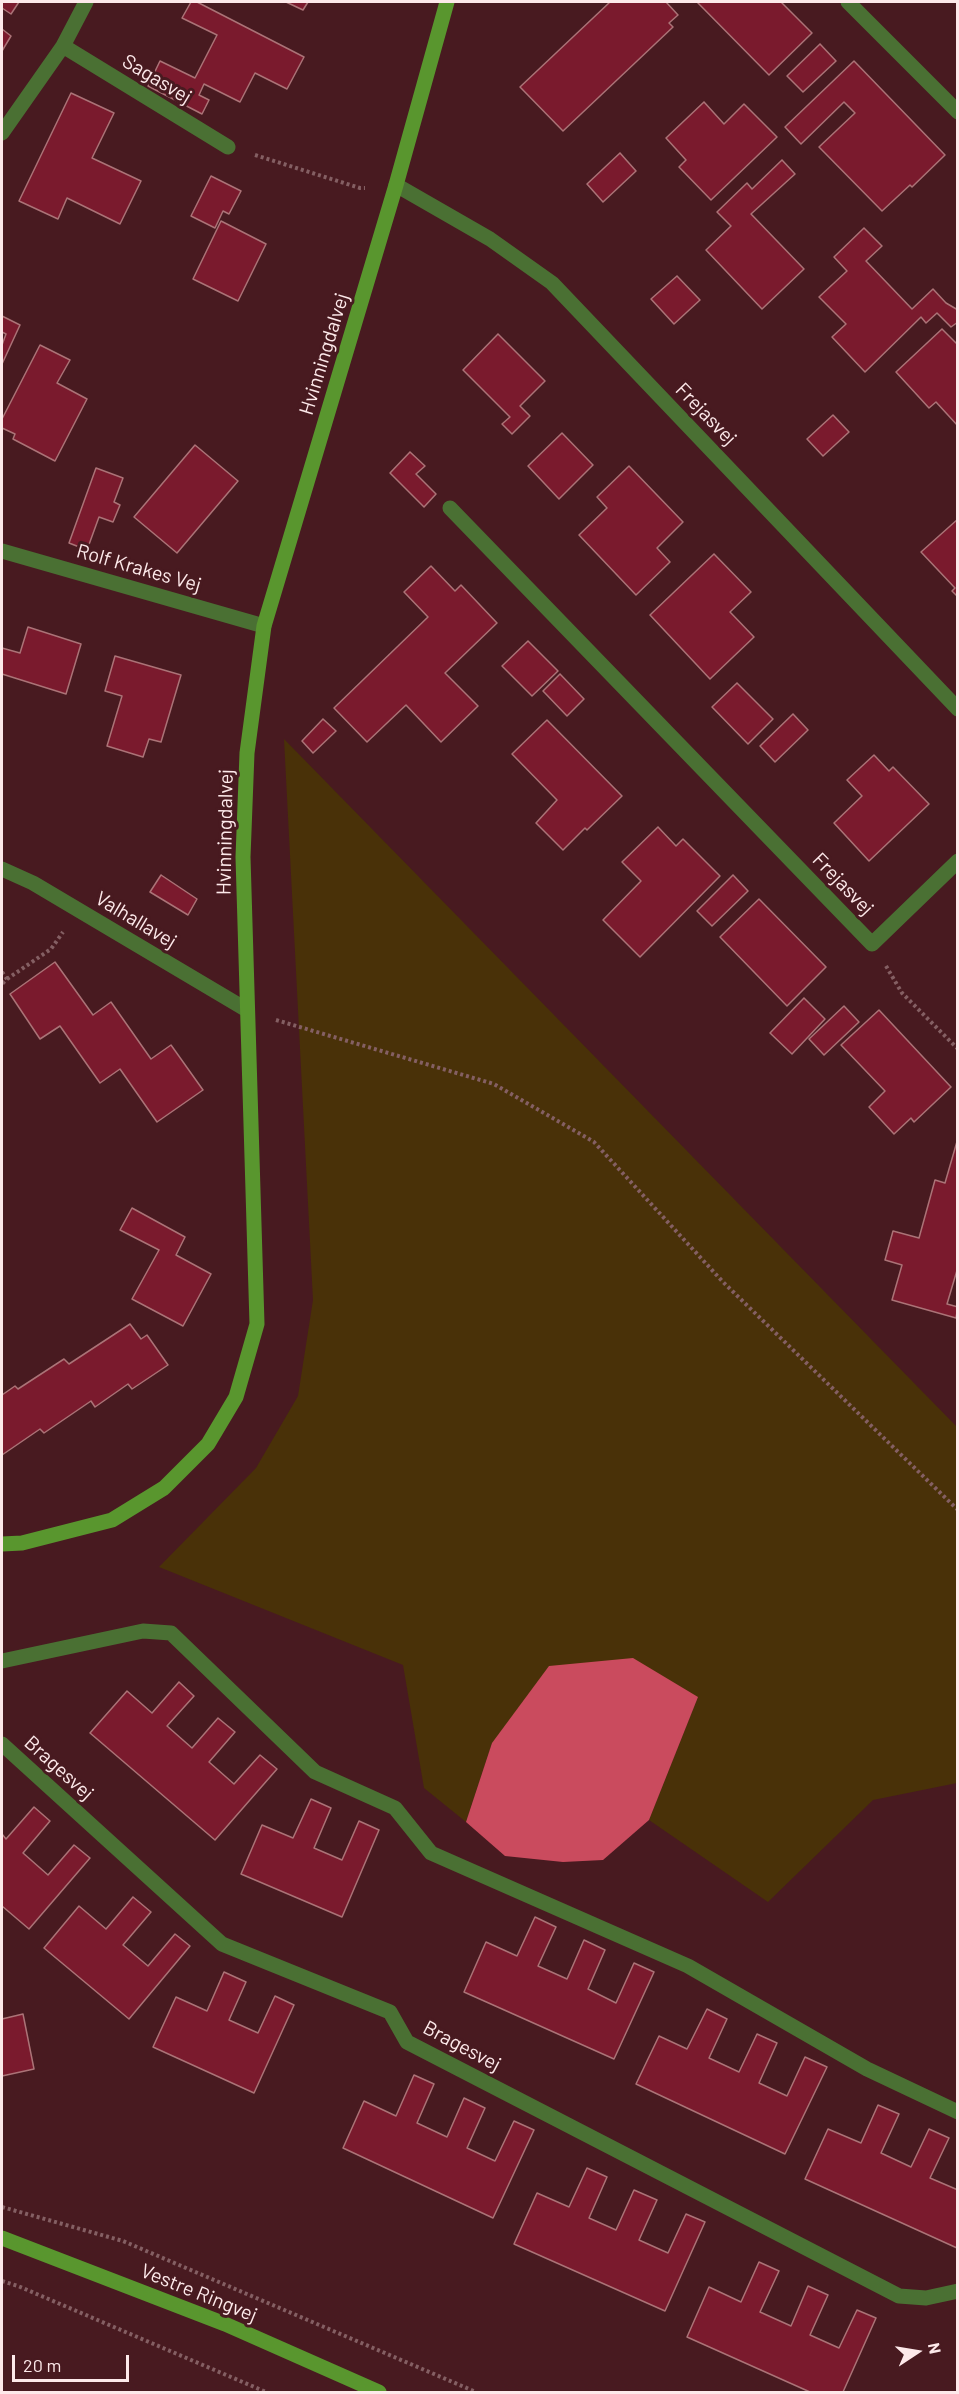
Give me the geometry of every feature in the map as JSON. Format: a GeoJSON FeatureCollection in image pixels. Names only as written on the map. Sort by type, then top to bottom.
{"type":"FeatureCollection","features":[{"type":"Feature","properties":{"kind":"street"},"geometry":{"type":"LineString","coordinates":[[2,133],[63,46],[86,2]]}},
{"type":"Feature","properties":{"kind":"street","name":"Hvinningdalvej"},"geometry":{"type":"LineString","coordinates":[[2,1544],[22,1543],[112,1520],[164,1488],[208,1444],[236,1397],[256,1324],[243,857],[247,753],[264,626],[396,184],[447,2]]}},
{"type":"Feature","properties":{"kind":"street"},"geometry":{"type":"LineString","coordinates":[[848,2],[957,112]]}},
{"type":"Feature","properties":{"kind":"street","name":"Sagasvej"},"geometry":{"type":"LineString","coordinates":[[63,46],[228,147]]}},
{"type":"Feature","properties":{"kind":"street","name":"Frejasvej"},"geometry":{"type":"LineString","coordinates":[[396,184],[490,240],[552,283],[957,709]]}},
{"type":"Feature","properties":{"kind":"street","name":"Frejasvej"},"geometry":{"type":"LineString","coordinates":[[450,508],[872,944],[957,861]]}},
{"type":"Feature","properties":{"kind":"street","name":"Rolf Krakes Vej"},"geometry":{"type":"LineString","coordinates":[[2,551],[264,626]]}},
{"type":"Feature","properties":{"kind":"street","name":"Valhallavej"},"geometry":{"type":"LineString","coordinates":[[2,869],[33,883],[247,1010]]}},
{"type":"Feature","properties":{"kind":"street"},"geometry":{"type":"LineString","coordinates":[[2,1661],[143,1631],[171,1633],[315,1772],[395,1808],[431,1853],[688,1966],[867,2069],[957,2112]]}},
{"type":"Feature","properties":{"kind":"street","name":"Bragesvej"},"geometry":{"type":"LineString","coordinates":[[2,1744],[222,1944],[390,2012],[406,2042],[899,2296],[926,2298],[957,2291]]}},
{"type":"Feature","properties":{"kind":"street","name":"Vestre Ringvej"},"geometry":{"type":"LineString","coordinates":[[2,2238],[225,2324],[379,2392]]}},
{"type":"Feature","properties":{"kind":"path"},"geometry":{"type":"LineString","coordinates":[[228,147],[360,188],[396,184]]}},
{"type":"Feature","properties":{"kind":"path"},"geometry":{"type":"LineString","coordinates":[[2,984],[51,949],[78,910]]}},
{"type":"Feature","properties":{"kind":"path"},"geometry":{"type":"LineString","coordinates":[[872,944],[902,993],[957,1049]]}},
{"type":"Feature","properties":{"kind":"path"},"geometry":{"type":"LineString","coordinates":[[2,972],[7,980]]}},
{"type":"Feature","properties":{"kind":"path"},"geometry":{"type":"LineString","coordinates":[[247,1010],[494,1084],[594,1142],[723,1282],[957,1510]]}},
{"type":"Feature","properties":{"kind":"path"},"geometry":{"type":"LineString","coordinates":[[2,2206],[123,2241],[476,2392]]}},
{"type":"Feature","properties":{"kind":"path"},"geometry":{"type":"LineString","coordinates":[[2,2281],[266,2392]]}},
{"type":"Feature","properties":{"kind":"shaded area"},"geometry":{"type":"Polygon","coordinates":[[[284,739],[957,1427],[957,1783],[873,1800],[768,1902],[649,1820],[698,1697],[492,1743],[466,1822],[424,1788],[403,1665],[159,1567],[256,1468],[298,1396],[313,1300],[284,739]]]}},
{"type":"Feature","properties":{"kind":"shaded area"},"geometry":{"type":"Polygon","coordinates":[[[633,1658],[698,1697],[649,1820],[603,1860],[563,1862],[505,1856],[466,1822],[492,1743],[549,1666],[633,1658]]]}},
{"type":"Feature","properties":{"kind":"building"},"geometry":{"type":"Polygon","coordinates":[[[2,2],[19,2],[11,14],[2,8],[2,2]]]}},
{"type":"Feature","properties":{"kind":"building"},"geometry":{"type":"Polygon","coordinates":[[[191,2],[197,2],[304,57],[287,89],[255,73],[240,102],[204,84],[199,95],[209,100],[202,114],[148,86],[160,61],[195,78],[217,35],[182,18],[191,2]]]}},
{"type":"Feature","properties":{"kind":"building"},"geometry":{"type":"Polygon","coordinates":[[[286,2],[308,2],[303,10],[286,2]]]}},
{"type":"Feature","properties":{"kind":"building"},"geometry":{"type":"Polygon","coordinates":[[[610,2],[666,2],[678,15],[669,23],[673,27],[563,131],[520,87],[610,2]]]}},
{"type":"Feature","properties":{"kind":"building"},"geometry":{"type":"Polygon","coordinates":[[[697,2],[781,2],[812,33],[769,75],[697,2]]]}},
{"type":"Feature","properties":{"kind":"building"},"geometry":{"type":"Polygon","coordinates":[[[2,29],[11,36],[2,51],[2,29]]]}},
{"type":"Feature","properties":{"kind":"building"},"geometry":{"type":"Polygon","coordinates":[[[820,44],[836,61],[803,92],[787,76],[820,44]]]}},
{"type":"Feature","properties":{"kind":"building"},"geometry":{"type":"Polygon","coordinates":[[[854,61],[945,155],[912,187],[910,185],[882,211],[819,147],[855,113],[844,102],[801,144],[785,127],[854,61]]]}},
{"type":"Feature","properties":{"kind":"building"},"geometry":{"type":"Polygon","coordinates":[[[71,93],[114,113],[92,158],[141,181],[120,224],[67,198],[58,219],[19,201],[71,93]]]}},
{"type":"Feature","properties":{"kind":"building"},"geometry":{"type":"Polygon","coordinates":[[[704,102],[724,124],[744,104],[777,137],[711,200],[679,167],[686,160],[666,138],[704,102]]]}},
{"type":"Feature","properties":{"kind":"building"},"geometry":{"type":"Polygon","coordinates":[[[620,153],[636,171],[603,202],[587,184],[620,153]]]}},
{"type":"Feature","properties":{"kind":"building"},"geometry":{"type":"Polygon","coordinates":[[[782,160],[795,174],[751,214],[804,269],[762,309],[706,250],[731,226],[717,212],[747,183],[752,189],[782,160]]]}},
{"type":"Feature","properties":{"kind":"building"},"geometry":{"type":"Polygon","coordinates":[[[211,176],[241,191],[229,214],[223,211],[215,228],[191,216],[211,176]]]}},
{"type":"Feature","properties":{"kind":"building"},"geometry":{"type":"Polygon","coordinates":[[[221,221],[266,244],[238,301],[193,279],[221,221]]]}},
{"type":"Feature","properties":{"kind":"building"},"geometry":{"type":"Polygon","coordinates":[[[864,228],[882,246],[866,261],[912,309],[933,289],[946,303],[958,310],[958,322],[951,327],[937,313],[926,323],[921,317],[865,372],[832,337],[846,324],[819,297],[847,271],[834,257],[864,228]]]}},
{"type":"Feature","properties":{"kind":"building"},"geometry":{"type":"Polygon","coordinates":[[[677,276],[700,300],[674,324],[651,299],[677,276]]]}},
{"type":"Feature","properties":{"kind":"building"},"geometry":{"type":"Polygon","coordinates":[[[2,316],[20,325],[2,364],[2,345],[6,334],[2,332],[2,316]]]}},
{"type":"Feature","properties":{"kind":"building"},"geometry":{"type":"Polygon","coordinates":[[[942,329],[958,345],[958,426],[936,402],[929,408],[896,372],[942,329]]]}},
{"type":"Feature","properties":{"kind":"building"},"geometry":{"type":"Polygon","coordinates":[[[498,334],[545,381],[520,406],[530,416],[512,434],[502,424],[510,417],[463,370],[498,334]]]}},
{"type":"Feature","properties":{"kind":"building"},"geometry":{"type":"Polygon","coordinates":[[[40,345],[70,360],[57,383],[87,399],[55,461],[13,439],[15,434],[2,428],[2,419],[40,345]]]}},
{"type":"Feature","properties":{"kind":"building"},"geometry":{"type":"Polygon","coordinates":[[[833,415],[849,432],[823,456],[807,439],[833,415]]]}},
{"type":"Feature","properties":{"kind":"building"},"geometry":{"type":"Polygon","coordinates":[[[562,433],[593,465],[559,499],[528,466],[562,433]]]}},
{"type":"Feature","properties":{"kind":"building"},"geometry":{"type":"Polygon","coordinates":[[[195,445],[238,481],[177,553],[134,517],[195,445]]]}},
{"type":"Feature","properties":{"kind":"building"},"geometry":{"type":"Polygon","coordinates":[[[410,452],[425,466],[416,474],[436,494],[424,507],[390,473],[410,452]]]}},
{"type":"Feature","properties":{"kind":"building"},"geometry":{"type":"Polygon","coordinates":[[[629,466],[683,522],[657,548],[670,562],[636,595],[579,535],[607,508],[597,497],[629,466]]]}},
{"type":"Feature","properties":{"kind":"building"},"geometry":{"type":"Polygon","coordinates":[[[96,468],[123,478],[114,502],[120,505],[113,522],[99,517],[87,550],[69,543],[96,468]]]}},
{"type":"Feature","properties":{"kind":"building"},"geometry":{"type":"Polygon","coordinates":[[[958,519],[958,597],[952,591],[955,588],[921,552],[958,519]]]}},
{"type":"Feature","properties":{"kind":"building"},"geometry":{"type":"Polygon","coordinates":[[[714,554],[751,592],[730,612],[754,637],[710,679],[650,615],[714,554]]]}},
{"type":"Feature","properties":{"kind":"building"},"geometry":{"type":"Polygon","coordinates":[[[431,566],[455,591],[461,585],[497,623],[445,673],[478,706],[441,742],[406,705],[367,742],[334,708],[428,617],[404,592],[431,566]]]}},
{"type":"Feature","properties":{"kind":"building"},"geometry":{"type":"Polygon","coordinates":[[[28,627],[81,644],[66,694],[2,674],[2,648],[20,653],[28,627]]]}},
{"type":"Feature","properties":{"kind":"building"},"geometry":{"type":"Polygon","coordinates":[[[528,641],[558,671],[532,696],[502,666],[528,641]]]}},
{"type":"Feature","properties":{"kind":"building"},"geometry":{"type":"Polygon","coordinates":[[[115,656],[181,675],[161,742],[149,739],[143,757],[107,746],[122,696],[105,691],[115,656]]]}},
{"type":"Feature","properties":{"kind":"building"},"geometry":{"type":"Polygon","coordinates":[[[560,674],[584,699],[567,716],[543,691],[560,674]]]}},
{"type":"Feature","properties":{"kind":"building"},"geometry":{"type":"Polygon","coordinates":[[[737,683],[773,719],[748,744],[712,707],[737,683]]]}},
{"type":"Feature","properties":{"kind":"building"},"geometry":{"type":"Polygon","coordinates":[[[793,714],[808,730],[775,762],[760,746],[793,714]]]}},
{"type":"Feature","properties":{"kind":"building"},"geometry":{"type":"Polygon","coordinates":[[[323,719],[336,731],[313,753],[302,741],[323,719]]]}},
{"type":"Feature","properties":{"kind":"building"},"geometry":{"type":"Polygon","coordinates":[[[547,720],[622,796],[563,850],[536,823],[557,800],[512,754],[547,720]]]}},
{"type":"Feature","properties":{"kind":"building"},"geometry":{"type":"Polygon","coordinates":[[[874,755],[889,771],[893,767],[929,804],[869,861],[834,823],[862,796],[847,780],[874,755]]]}},
{"type":"Feature","properties":{"kind":"building"},"geometry":{"type":"Polygon","coordinates":[[[658,827],[676,846],[683,839],[720,876],[640,957],[603,920],[641,881],[622,862],[658,827]]]}},
{"type":"Feature","properties":{"kind":"building"},"geometry":{"type":"Polygon","coordinates":[[[161,875],[197,899],[188,915],[150,892],[161,875]]]}},
{"type":"Feature","properties":{"kind":"building"},"geometry":{"type":"Polygon","coordinates":[[[733,875],[748,891],[712,926],[697,911],[733,875]]]}},
{"type":"Feature","properties":{"kind":"building"},"geometry":{"type":"Polygon","coordinates":[[[759,899],[826,967],[787,1006],[720,937],[759,899]]]}},
{"type":"Feature","properties":{"kind":"building"},"geometry":{"type":"Polygon","coordinates":[[[55,962],[93,1015],[111,1002],[151,1059],[171,1045],[203,1090],[157,1122],[120,1069],[100,1083],[60,1026],[40,1039],[10,994],[55,962]]]}},
{"type":"Feature","properties":{"kind":"building"},"geometry":{"type":"Polygon","coordinates":[[[804,998],[825,1019],[792,1054],[770,1033],[804,998]]]}},
{"type":"Feature","properties":{"kind":"building"},"geometry":{"type":"Polygon","coordinates":[[[844,1006],[859,1022],[824,1055],[809,1039],[844,1006]]]}},
{"type":"Feature","properties":{"kind":"building"},"geometry":{"type":"Polygon","coordinates":[[[879,1010],[951,1087],[914,1122],[911,1118],[894,1134],[869,1107],[885,1091],[841,1045],[879,1010]]]}},
{"type":"Feature","properties":{"kind":"building"},"geometry":{"type":"Polygon","coordinates":[[[958,1138],[958,1267],[947,1304],[958,1307],[956,1318],[892,1300],[902,1265],[885,1260],[893,1231],[919,1238],[935,1180],[945,1183],[958,1138]]]}},
{"type":"Feature","properties":{"kind":"building"},"geometry":{"type":"Polygon","coordinates":[[[132,1208],[185,1237],[176,1255],[211,1274],[183,1326],[132,1299],[159,1250],[120,1230],[132,1208]]]}},
{"type":"Feature","properties":{"kind":"building"},"geometry":{"type":"Polygon","coordinates":[[[130,1324],[141,1339],[147,1335],[168,1365],[132,1389],[128,1384],[95,1407],[91,1401],[44,1433],[40,1429],[2,1455],[2,1395],[15,1386],[18,1389],[64,1359],[69,1364],[130,1324]]]}},
{"type":"Feature","properties":{"kind":"building"},"geometry":{"type":"Polygon","coordinates":[[[179,1682],[194,1696],[167,1726],[192,1748],[218,1718],[235,1732],[209,1762],[234,1784],[260,1755],[277,1769],[215,1840],[90,1733],[127,1691],[152,1713],[179,1682]]]}},
{"type":"Feature","properties":{"kind":"building"},"geometry":{"type":"Polygon","coordinates":[[[311,1799],[331,1808],[314,1848],[342,1860],[359,1821],[379,1830],[342,1917],[241,1874],[262,1825],[293,1838],[311,1799]]]}},
{"type":"Feature","properties":{"kind":"building"},"geometry":{"type":"Polygon","coordinates":[[[34,1807],[50,1821],[23,1853],[48,1875],[74,1845],[90,1858],[29,1929],[2,1906],[2,1834],[6,1839],[34,1807]]]}},
{"type":"Feature","properties":{"kind":"building"},"geometry":{"type":"Polygon","coordinates":[[[133,1897],[151,1912],[123,1945],[148,1966],[175,1934],[190,1946],[129,2019],[44,1948],[79,1906],[106,1929],[133,1897]]]}},
{"type":"Feature","properties":{"kind":"building"},"geometry":{"type":"Polygon","coordinates":[[[535,1917],[556,1927],[538,1966],[567,1979],[584,1940],[605,1950],[588,1989],[616,2003],[634,1963],[654,1972],[614,2059],[464,1992],[486,1942],[517,1956],[535,1917]]]}},
{"type":"Feature","properties":{"kind":"building"},"geometry":{"type":"Polygon","coordinates":[[[224,1972],[246,1982],[229,2020],[258,2033],[275,1996],[294,2005],[254,2093],[153,2047],[176,1997],[207,2011],[224,1972]]]}},
{"type":"Feature","properties":{"kind":"building"},"geometry":{"type":"Polygon","coordinates":[[[707,2009],[727,2019],[709,2058],[739,2072],[757,2034],[777,2043],[759,2083],[787,2096],[805,2057],[827,2067],[785,2154],[636,2084],[659,2036],[687,2049],[707,2009]]]}},
{"type":"Feature","properties":{"kind":"building"},"geometry":{"type":"Polygon","coordinates":[[[23,2014],[34,2069],[2,2076],[2,2019],[23,2014]]]}},
{"type":"Feature","properties":{"kind":"building"},"geometry":{"type":"Polygon","coordinates":[[[414,2075],[434,2084],[417,2123],[447,2137],[464,2098],[485,2108],[467,2148],[495,2161],[514,2121],[534,2130],[493,2218],[343,2148],[364,2101],[396,2116],[414,2075]]]}},
{"type":"Feature","properties":{"kind":"building"},"geometry":{"type":"Polygon","coordinates":[[[878,2105],[899,2114],[881,2153],[911,2167],[929,2129],[949,2138],[930,2178],[958,2190],[957,2248],[805,2179],[828,2129],[861,2143],[878,2105]]]}},
{"type":"Feature","properties":{"kind":"building"},"geometry":{"type":"Polygon","coordinates":[[[587,2168],[607,2177],[589,2218],[616,2230],[634,2190],[657,2200],[639,2240],[668,2253],[686,2214],[705,2222],[665,2311],[514,2244],[537,2193],[569,2207],[587,2168]]]}},
{"type":"Feature","properties":{"kind":"building"},"geometry":{"type":"Polygon","coordinates":[[[759,2262],[779,2271],[760,2312],[791,2326],[808,2286],[828,2295],[810,2335],[839,2348],[857,2310],[876,2318],[843,2392],[810,2392],[687,2337],[709,2287],[741,2302],[759,2262]]]}}]}
